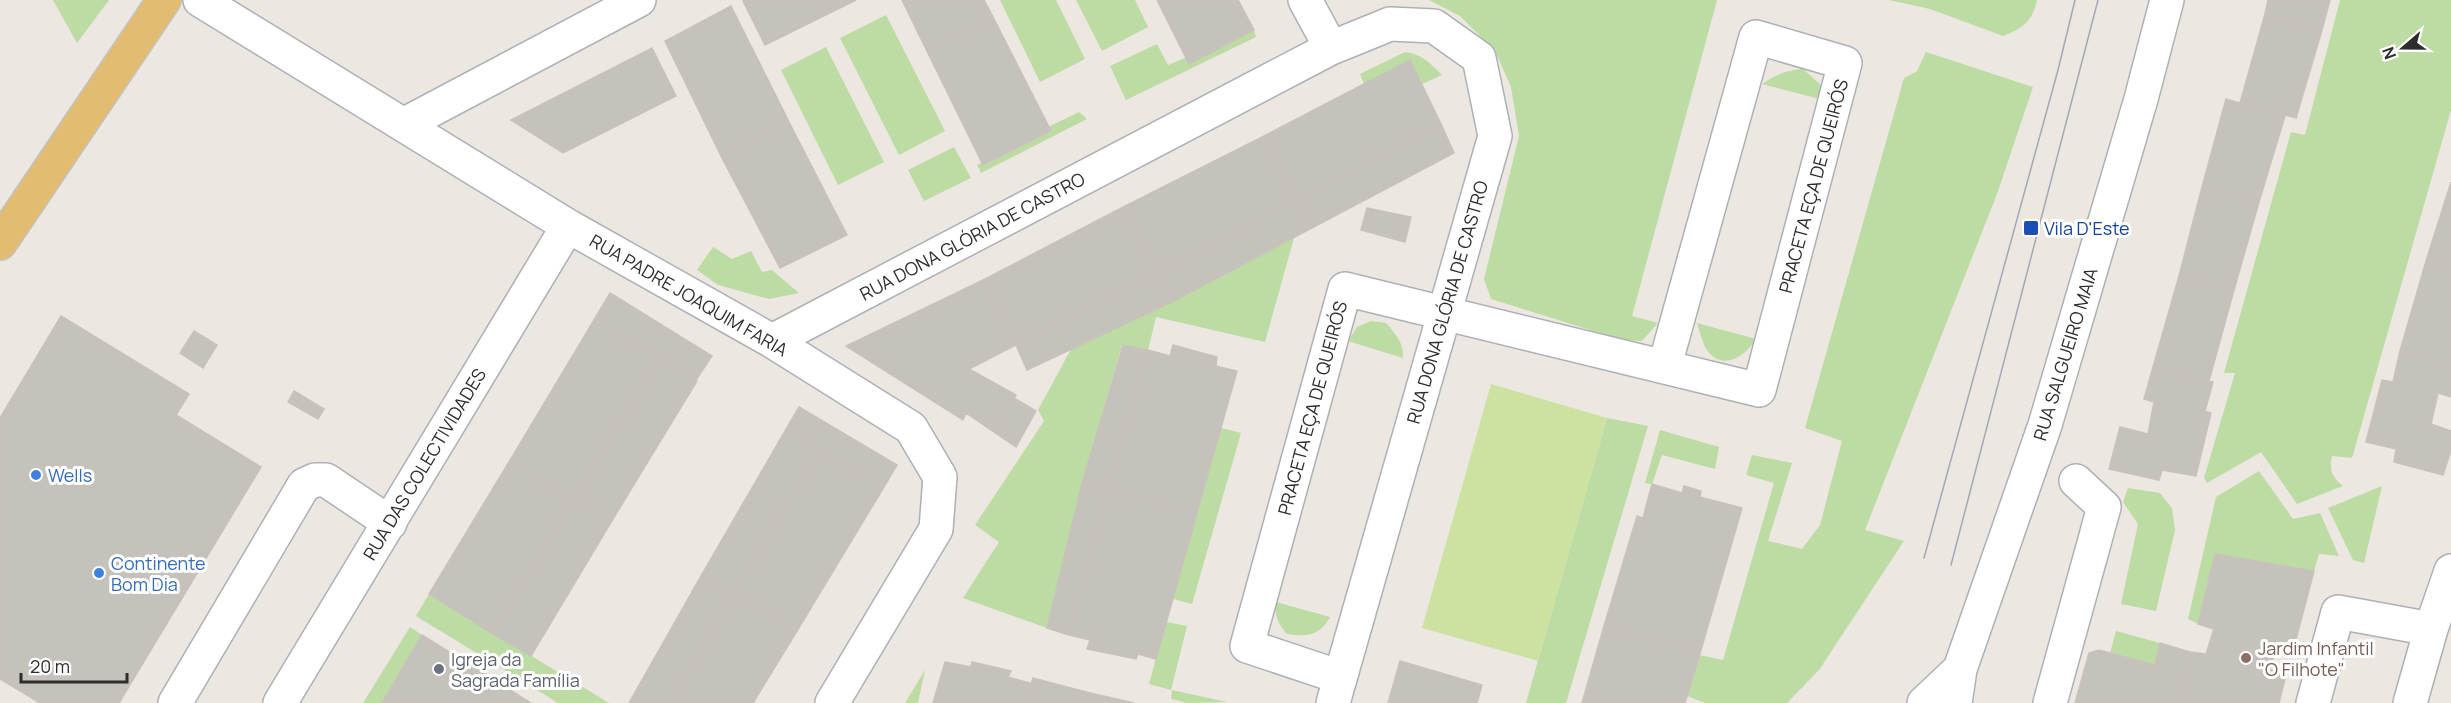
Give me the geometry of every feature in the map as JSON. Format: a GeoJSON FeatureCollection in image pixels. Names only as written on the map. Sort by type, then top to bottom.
{"type":"FeatureCollection","features":[{"type":"Feature","properties":{"kind":"main road"},"geometry":{"type":"LineString","coordinates":[[0,243],[164,0]]}},
{"type":"Feature","properties":{"kind":"street","name":"RUA PADRE JOAQUIM FARIA"},"geometry":{"type":"LineString","coordinates":[[200,0],[568,226],[772,341],[911,428],[940,477],[936,529],[832,703]]}},
{"type":"Feature","properties":{"kind":"street"},"geometry":{"type":"LineString","coordinates":[[405,124],[639,0]]}},
{"type":"Feature","properties":{"kind":"street"},"geometry":{"type":"LineString","coordinates":[[1305,0],[1331,48]]}},
{"type":"Feature","properties":{"kind":"street","name":"RUA SALGUEIRO MAIA"},"geometry":{"type":"LineString","coordinates":[[1955,703],[1960,669],[2044,425],[2141,99],[2167,0]]}},
{"type":"Feature","properties":{"kind":"street","name":"RUA DONA GLÓRIA DE CASTRO"},"geometry":{"type":"LineString","coordinates":[[772,341],[1331,48],[1390,24],[1434,26],[1479,58],[1496,136],[1336,690]]}},
{"type":"Feature","properties":{"kind":"street","name":"PRACETA EÇA DE QUEIRÓS"},"geometry":{"type":"LineString","coordinates":[[1336,690],[1247,646],[1345,289],[1665,365],[1759,390],[1845,63],[1756,37],[1665,365]]}},
{"type":"Feature","properties":{"kind":"street","name":"RUA DAS COLECTIVIDADES"},"geometry":{"type":"LineString","coordinates":[[280,703],[568,226]]}},
{"type":"Feature","properties":{"kind":"street"},"geometry":{"type":"LineString","coordinates":[[175,703],[304,485],[315,480],[326,480],[390,523]]}},
{"type":"Feature","properties":{"kind":"street"},"geometry":{"type":"LineString","coordinates":[[2050,703],[2104,507],[2076,481]]}},
{"type":"Feature","properties":{"kind":"street"},"geometry":{"type":"LineString","coordinates":[[2410,703],[2451,571]]}},
{"type":"Feature","properties":{"kind":"street"},"geometry":{"type":"LineString","coordinates":[[2313,703],[2338,612],[2431,630]]}},
{"type":"Feature","properties":{"kind":"street","name":"RUA SALGUEIRO MAIA"},"geometry":{"type":"LineString","coordinates":[[1924,703],[1960,669]]}},
{"type":"Feature","properties":{"kind":"green space"},"geometry":{"type":"Polygon","coordinates":[[[53,0],[109,0],[77,43],[53,0]]]}},
{"type":"Feature","properties":{"kind":"green space"},"geometry":{"type":"Polygon","coordinates":[[[1000,0],[1056,0],[1085,59],[1040,82],[1000,0]]]}},
{"type":"Feature","properties":{"kind":"green space"},"geometry":{"type":"Polygon","coordinates":[[[1076,0],[1135,0],[1148,27],[1102,51],[1076,0]]]}},
{"type":"Feature","properties":{"kind":"green space"},"geometry":{"type":"Polygon","coordinates":[[[1429,0],[1717,0],[1632,316],[1658,323],[1642,341],[1622,340],[1491,299],[1484,279],[1519,136],[1511,87],[1495,51],[1460,16],[1429,0]]]}},
{"type":"Feature","properties":{"kind":"green space"},"geometry":{"type":"Polygon","coordinates":[[[1889,0],[2037,0],[2033,14],[2026,23],[2003,36],[1930,9],[1889,0]]]}},
{"type":"Feature","properties":{"kind":"green space"},"geometry":{"type":"Polygon","coordinates":[[[2340,0],[2451,0],[2451,110],[2352,458],[2332,456],[2332,473],[2343,486],[2297,504],[2261,452],[2207,483],[2204,478],[2235,373],[2224,373],[2291,132],[2305,135],[2340,0]]]}},
{"type":"Feature","properties":{"kind":"green space"},"geometry":{"type":"Polygon","coordinates":[[[886,15],[945,131],[899,155],[840,38],[886,15]]]}},
{"type":"Feature","properties":{"kind":"green space"},"geometry":{"type":"Polygon","coordinates":[[[1254,30],[1256,37],[1126,100],[1110,66],[1157,44],[1168,65],[1254,30]]]}},
{"type":"Feature","properties":{"kind":"green space"},"geometry":{"type":"Polygon","coordinates":[[[826,47],[884,162],[838,185],[781,70],[826,47]]]}},
{"type":"Feature","properties":{"kind":"green space"},"geometry":{"type":"Polygon","coordinates":[[[1405,52],[1421,57],[1442,75],[1422,84],[1410,60],[1364,84],[1360,74],[1405,52]]]}},
{"type":"Feature","properties":{"kind":"green space"},"geometry":{"type":"Polygon","coordinates":[[[1926,52],[2033,87],[1997,194],[1865,530],[1904,541],[1819,670],[1787,703],[1705,703],[1687,696],[1699,655],[1723,660],[1774,483],[1746,475],[1752,455],[1792,463],[1768,541],[1802,549],[1820,525],[1842,441],[1805,428],[1904,78],[1917,71],[1926,52]]]}},
{"type":"Feature","properties":{"kind":"green space"},"geometry":{"type":"Polygon","coordinates":[[[1803,69],[1823,87],[1820,99],[1762,84],[1791,70],[1803,69]]]}},
{"type":"Feature","properties":{"kind":"green space"},"geometry":{"type":"Polygon","coordinates":[[[1079,112],[1087,119],[981,173],[977,165],[983,162],[984,165],[1050,132],[1048,127],[1079,112]]]}},
{"type":"Feature","properties":{"kind":"green space"},"geometry":{"type":"Polygon","coordinates":[[[954,147],[971,178],[924,201],[908,170],[954,147]]]}},
{"type":"Feature","properties":{"kind":"green space"},"geometry":{"type":"Polygon","coordinates":[[[1294,238],[1265,342],[1156,317],[1148,350],[1122,345],[1082,483],[1047,628],[963,598],[999,542],[975,525],[1044,421],[1038,410],[1071,349],[1172,302],[1294,238]]]}},
{"type":"Feature","properties":{"kind":"green space"},"geometry":{"type":"Polygon","coordinates":[[[713,247],[732,259],[751,251],[762,272],[772,270],[799,293],[769,299],[718,285],[697,270],[713,247]]]}},
{"type":"Feature","properties":{"kind":"green space"},"geometry":{"type":"Polygon","coordinates":[[[1371,321],[1386,323],[1401,343],[1403,358],[1348,341],[1357,327],[1371,321]]]}},
{"type":"Feature","properties":{"kind":"green space"},"geometry":{"type":"Polygon","coordinates":[[[1697,323],[1756,339],[1740,356],[1726,361],[1720,360],[1713,357],[1707,350],[1697,323]]]}},
{"type":"Feature","properties":{"kind":"green space"},"geometry":{"type":"Polygon","coordinates":[[[1491,384],[1607,418],[1538,661],[1422,628],[1491,384]]]}},
{"type":"Feature","properties":{"kind":"green space"},"geometry":{"type":"Polygon","coordinates":[[[1607,418],[1648,426],[1566,703],[1526,703],[1607,418]]]}},
{"type":"Feature","properties":{"kind":"green space"},"geometry":{"type":"Polygon","coordinates":[[[1221,428],[1241,433],[1192,604],[1173,599],[1221,428]]]}},
{"type":"Feature","properties":{"kind":"green space"},"geometry":{"type":"Polygon","coordinates":[[[1660,430],[1719,447],[1715,469],[1662,455],[1652,484],[1645,483],[1660,430]]]}},
{"type":"Feature","properties":{"kind":"green space"},"geometry":{"type":"Polygon","coordinates":[[[2259,471],[2293,519],[2320,513],[2339,556],[2319,554],[2314,571],[2215,554],[2198,624],[2188,619],[2216,497],[2259,471]]]}},
{"type":"Feature","properties":{"kind":"green space"},"geometry":{"type":"Polygon","coordinates":[[[2382,486],[2364,563],[2353,560],[2328,508],[2382,486]]]}},
{"type":"Feature","properties":{"kind":"green space"},"geometry":{"type":"Polygon","coordinates":[[[2128,488],[2160,493],[2172,508],[2175,530],[2156,611],[2121,604],[2138,524],[2123,502],[2128,488]]]}},
{"type":"Feature","properties":{"kind":"green space"},"geometry":{"type":"Polygon","coordinates":[[[429,594],[609,703],[558,703],[416,616],[429,594]]]}},
{"type":"Feature","properties":{"kind":"green space"},"geometry":{"type":"Polygon","coordinates":[[[1276,602],[1330,617],[1322,628],[1312,634],[1287,634],[1277,619],[1276,602]]]}},
{"type":"Feature","properties":{"kind":"green space"},"geometry":{"type":"Polygon","coordinates":[[[1166,622],[1187,626],[1171,690],[1149,684],[1166,622]]]}},
{"type":"Feature","properties":{"kind":"green space"},"geometry":{"type":"Polygon","coordinates":[[[410,627],[422,635],[382,703],[363,703],[410,627]]]}},
{"type":"Feature","properties":{"kind":"green space"},"geometry":{"type":"Polygon","coordinates":[[[2116,631],[2160,643],[2155,665],[2110,653],[2116,631]]]}},
{"type":"Feature","properties":{"kind":"green space"},"geometry":{"type":"Polygon","coordinates":[[[925,670],[918,703],[905,703],[925,670]]]}},
{"type":"Feature","properties":{"kind":"green space"},"geometry":{"type":"Polygon","coordinates":[[[1172,690],[1227,702],[1188,703],[1171,699],[1172,690]]]}},
{"type":"Feature","properties":{"kind":"building"},"geometry":{"type":"Polygon","coordinates":[[[856,0],[765,45],[743,1],[856,0]]]}},
{"type":"Feature","properties":{"kind":"building"},"geometry":{"type":"Polygon","coordinates":[[[902,0],[984,0],[993,17],[926,49],[902,0]]]}},
{"type":"Feature","properties":{"kind":"building"},"geometry":{"type":"Polygon","coordinates":[[[1157,0],[1238,0],[1254,30],[1189,64],[1157,0]]]}},
{"type":"Feature","properties":{"kind":"building"},"geometry":{"type":"Polygon","coordinates":[[[2268,0],[2330,0],[2322,30],[2265,14],[2268,0]]]}},
{"type":"Feature","properties":{"kind":"building"},"geometry":{"type":"Polygon","coordinates":[[[731,6],[789,122],[721,156],[665,41],[731,6]]]}},
{"type":"Feature","properties":{"kind":"building"},"geometry":{"type":"Polygon","coordinates":[[[2265,14],[2322,30],[2296,118],[2240,103],[2265,14]]]}},
{"type":"Feature","properties":{"kind":"building"},"geometry":{"type":"Polygon","coordinates":[[[993,17],[1051,131],[983,165],[926,49],[993,17]]]}},
{"type":"Feature","properties":{"kind":"building"},"geometry":{"type":"Polygon","coordinates":[[[652,48],[676,96],[563,153],[511,120],[652,48]]]}},
{"type":"Feature","properties":{"kind":"building"},"geometry":{"type":"Polygon","coordinates":[[[1410,60],[1442,126],[1298,199],[1266,135],[1410,60]]]}},
{"type":"Feature","properties":{"kind":"building"},"geometry":{"type":"Polygon","coordinates":[[[2226,99],[2285,116],[2259,202],[2202,187],[2226,99]]]}},
{"type":"Feature","properties":{"kind":"building"},"geometry":{"type":"Polygon","coordinates":[[[789,122],[847,235],[780,268],[721,156],[789,122]]]}},
{"type":"Feature","properties":{"kind":"building"},"geometry":{"type":"Polygon","coordinates":[[[1442,126],[1454,153],[1312,228],[1298,199],[1442,126]]]}},
{"type":"Feature","properties":{"kind":"building"},"geometry":{"type":"Polygon","coordinates":[[[1266,135],[1298,199],[1158,271],[1125,206],[1266,135]]]}},
{"type":"Feature","properties":{"kind":"building"},"geometry":{"type":"Polygon","coordinates":[[[2451,182],[2451,268],[2426,261],[2451,182]]]}},
{"type":"Feature","properties":{"kind":"building"},"geometry":{"type":"Polygon","coordinates":[[[2202,187],[2259,202],[2234,290],[2179,276],[2202,187]]]}},
{"type":"Feature","properties":{"kind":"building"},"geometry":{"type":"Polygon","coordinates":[[[1298,199],[1312,228],[1172,302],[1158,271],[1298,199]]]}},
{"type":"Feature","properties":{"kind":"building"},"geometry":{"type":"Polygon","coordinates":[[[1125,206],[1158,271],[1016,345],[983,280],[1125,206]]]}},
{"type":"Feature","properties":{"kind":"building"},"geometry":{"type":"Polygon","coordinates":[[[1367,208],[1411,217],[1405,242],[1361,230],[1367,208]]]}},
{"type":"Feature","properties":{"kind":"building"},"geometry":{"type":"Polygon","coordinates":[[[2426,261],[2451,268],[2451,365],[2400,351],[2426,261]]]}},
{"type":"Feature","properties":{"kind":"building"},"geometry":{"type":"Polygon","coordinates":[[[1158,271],[1172,302],[1027,370],[1016,345],[1158,271]]]}},
{"type":"Feature","properties":{"kind":"building"},"geometry":{"type":"Polygon","coordinates":[[[2179,276],[2234,290],[2209,381],[2153,367],[2179,276]]]}},
{"type":"Feature","properties":{"kind":"building"},"geometry":{"type":"Polygon","coordinates":[[[983,280],[1016,345],[969,369],[1016,395],[994,432],[966,413],[963,420],[846,346],[983,280]]]}},
{"type":"Feature","properties":{"kind":"building"},"geometry":{"type":"Polygon","coordinates":[[[610,293],[712,356],[696,380],[594,320],[610,293]]]}},
{"type":"Feature","properties":{"kind":"building","name":"Continente Bom Dia"},"geometry":{"type":"Polygon","coordinates":[[[61,316],[189,394],[176,415],[261,467],[119,703],[40,703],[0,679],[0,418],[61,316]]]}},
{"type":"Feature","properties":{"kind":"building"},"geometry":{"type":"Polygon","coordinates":[[[594,320],[660,358],[575,498],[509,462],[594,320]]]}},
{"type":"Feature","properties":{"kind":"building"},"geometry":{"type":"Polygon","coordinates":[[[194,331],[217,345],[203,368],[180,353],[194,331]]]}},
{"type":"Feature","properties":{"kind":"building"},"geometry":{"type":"Polygon","coordinates":[[[1123,345],[1148,350],[1107,489],[1082,483],[1123,345]]]}},
{"type":"Feature","properties":{"kind":"building"},"geometry":{"type":"Polygon","coordinates":[[[1173,345],[1217,357],[1216,366],[1237,371],[1197,513],[1107,489],[1148,350],[1170,356],[1173,345]]]}},
{"type":"Feature","properties":{"kind":"building"},"geometry":{"type":"Polygon","coordinates":[[[2400,351],[2451,365],[2451,397],[2438,393],[2431,424],[2451,431],[2451,450],[2443,475],[2394,462],[2396,449],[2366,442],[2382,380],[2393,382],[2400,351]]]}},
{"type":"Feature","properties":{"kind":"building"},"geometry":{"type":"Polygon","coordinates":[[[660,358],[697,381],[613,519],[575,498],[660,358]]]}},
{"type":"Feature","properties":{"kind":"building"},"geometry":{"type":"Polygon","coordinates":[[[2153,367],[2213,382],[2205,411],[2211,413],[2196,476],[2162,470],[2159,480],[2109,469],[2120,427],[2148,434],[2154,402],[2144,399],[2153,367]]]}},
{"type":"Feature","properties":{"kind":"building"},"geometry":{"type":"Polygon","coordinates":[[[294,391],[324,409],[318,419],[288,402],[294,391]]]}},
{"type":"Feature","properties":{"kind":"building"},"geometry":{"type":"Polygon","coordinates":[[[1014,398],[1036,411],[1016,447],[994,432],[1014,398]]]}},
{"type":"Feature","properties":{"kind":"building"},"geometry":{"type":"Polygon","coordinates":[[[799,407],[897,465],[884,487],[785,431],[799,407]]]}},
{"type":"Feature","properties":{"kind":"building"},"geometry":{"type":"Polygon","coordinates":[[[785,431],[820,450],[733,595],[701,576],[785,431]]]}},
{"type":"Feature","properties":{"kind":"building"},"geometry":{"type":"Polygon","coordinates":[[[820,450],[884,487],[797,631],[733,595],[820,450]]]}},
{"type":"Feature","properties":{"kind":"building"},"geometry":{"type":"Polygon","coordinates":[[[509,462],[575,498],[493,634],[429,594],[509,462]]]}},
{"type":"Feature","properties":{"kind":"building"},"geometry":{"type":"Polygon","coordinates":[[[1082,483],[1107,489],[1069,635],[1047,628],[1082,483]]]}},
{"type":"Feature","properties":{"kind":"building"},"geometry":{"type":"Polygon","coordinates":[[[1652,484],[1682,493],[1684,486],[1701,491],[1700,497],[1742,508],[1701,650],[1604,626],[1637,516],[1643,518],[1652,484]]]}},
{"type":"Feature","properties":{"kind":"building"},"geometry":{"type":"Polygon","coordinates":[[[1107,489],[1197,513],[1156,659],[1138,654],[1136,659],[1087,649],[1090,640],[1069,635],[1107,489]]]}},
{"type":"Feature","properties":{"kind":"building"},"geometry":{"type":"Polygon","coordinates":[[[575,498],[613,519],[531,656],[493,634],[575,498]]]}},
{"type":"Feature","properties":{"kind":"building"},"geometry":{"type":"Polygon","coordinates":[[[2215,554],[2314,571],[2294,647],[2278,642],[2270,669],[2286,675],[2279,703],[2177,703],[2190,652],[2206,654],[2214,629],[2198,624],[2215,554]]]}},
{"type":"Feature","properties":{"kind":"building"},"geometry":{"type":"Polygon","coordinates":[[[701,576],[733,595],[669,703],[629,703],[701,576]]]}},
{"type":"Feature","properties":{"kind":"building"},"geometry":{"type":"Polygon","coordinates":[[[733,595],[797,631],[753,703],[669,703],[733,595]]]}},
{"type":"Feature","properties":{"kind":"building"},"geometry":{"type":"Polygon","coordinates":[[[1604,626],[1701,650],[1685,703],[1582,703],[1604,626]]]}},
{"type":"Feature","properties":{"kind":"building","name":"Igreja da Sagrada Família"},"geometry":{"type":"Polygon","coordinates":[[[422,635],[531,703],[382,703],[422,635]]]}},
{"type":"Feature","properties":{"kind":"building"},"geometry":{"type":"Polygon","coordinates":[[[2160,643],[2190,652],[2177,703],[2075,703],[2089,653],[2099,650],[2155,665],[2160,643]]]}},
{"type":"Feature","properties":{"kind":"building"},"geometry":{"type":"Polygon","coordinates":[[[1400,661],[1482,685],[1477,703],[1388,703],[1400,661]]]}},
{"type":"Feature","properties":{"kind":"building"},"geometry":{"type":"Polygon","coordinates":[[[945,662],[971,667],[972,662],[1011,671],[1008,677],[1037,685],[1032,703],[933,703],[945,662]]]}},
{"type":"Feature","properties":{"kind":"building"},"geometry":{"type":"Polygon","coordinates":[[[1033,678],[1090,693],[1087,703],[1032,703],[1037,685],[1031,684],[1033,678]]]}},
{"type":"Feature","properties":{"kind":"building"},"geometry":{"type":"Polygon","coordinates":[[[1090,693],[1134,703],[1087,703],[1090,693]]]}},
{"type":"Feature","properties":{"kind":"tram line"},"geometry":{"type":"LineString","coordinates":[[1924,558],[2058,70],[2075,0]]}},
{"type":"Feature","properties":{"kind":"tram line"},"geometry":{"type":"LineString","coordinates":[[1951,565],[2098,0]]}},
{"type":"Feature","properties":{"kind":"place","name":"Vila D'Este"},"geometry":{"type":"Point","coordinates":[2031,228]}},
{"type":"Feature","properties":{"kind":"place","name":"Wells"},"geometry":{"type":"Point","coordinates":[36,475]}},
{"type":"Feature","properties":{"kind":"place","name":"Continente Bom Dia"},"geometry":{"type":"Point","coordinates":[99,573]}},
{"type":"Feature","properties":{"kind":"place","name":"Jardim Infantil \"O Filhote\""},"geometry":{"type":"Point","coordinates":[2246,658]}},
{"type":"Feature","properties":{"kind":"place","name":"Igreja da Sagrada Família"},"geometry":{"type":"Point","coordinates":[439,669]}}]}
